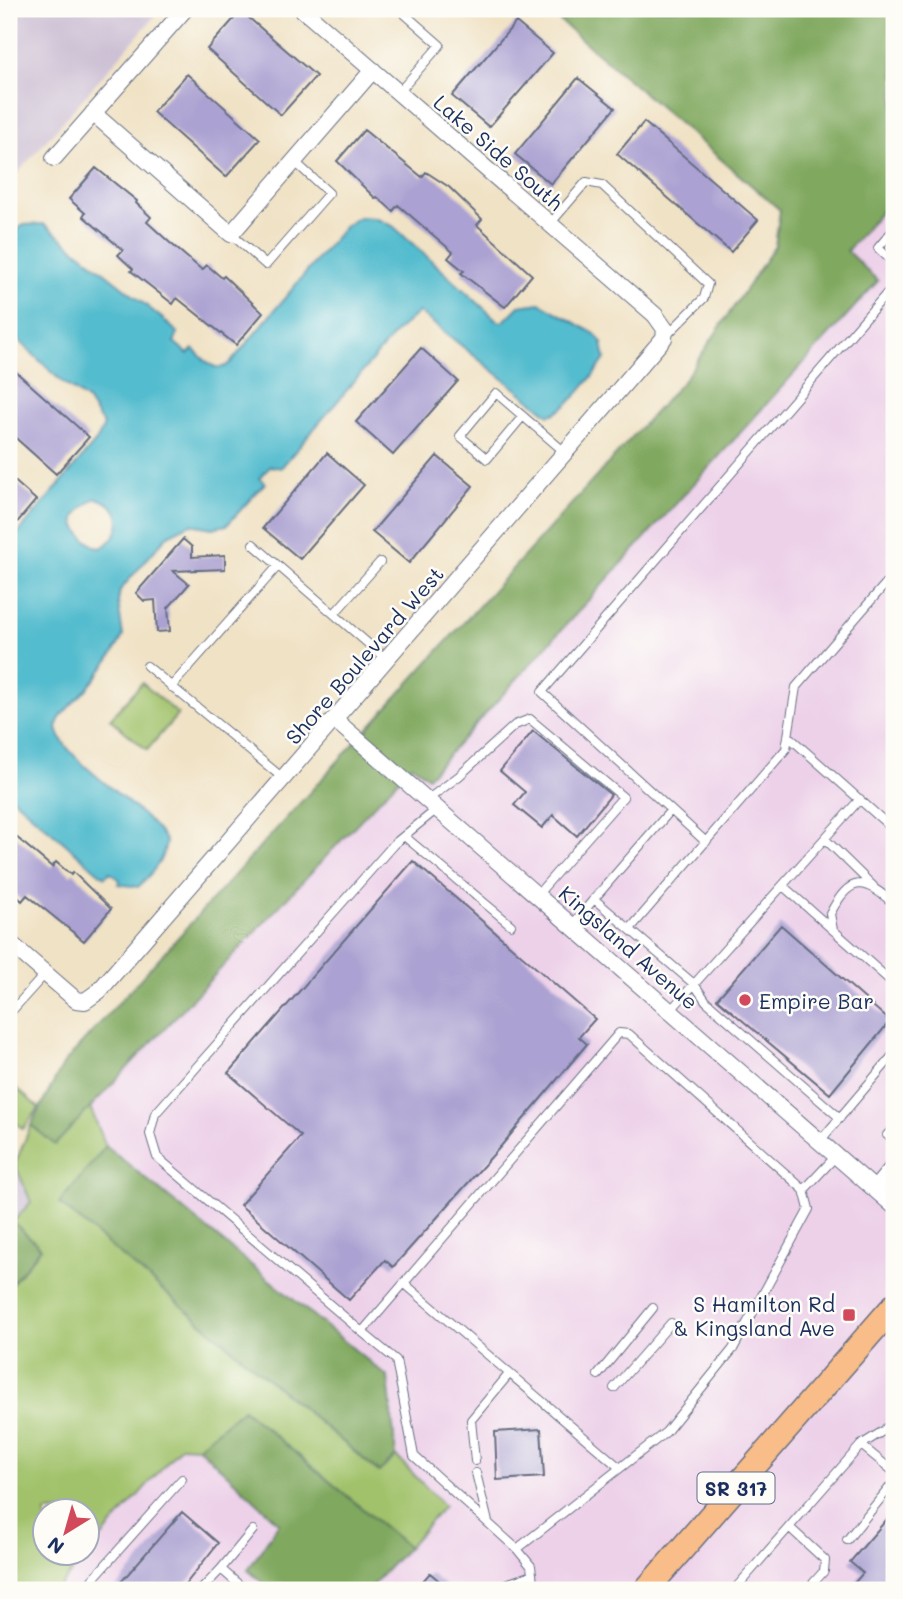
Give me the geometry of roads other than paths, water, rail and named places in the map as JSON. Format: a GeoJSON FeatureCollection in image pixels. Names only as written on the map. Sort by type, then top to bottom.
{"type":"FeatureCollection","features":[{"type":"Feature","properties":{"kind":"main road","name":"SR 317"},"geometry":{"type":"LineString","coordinates":[[646,1590],[894,1306]]}},
{"type":"Feature","properties":{"kind":"street"},"geometry":{"type":"LineString","coordinates":[[54,158],[185,9]]}},
{"type":"Feature","properties":{"kind":"street","name":"Lake Side South"},"geometry":{"type":"LineString","coordinates":[[302,9],[655,315],[665,334]]}},
{"type":"Feature","properties":{"kind":"street"},"geometry":{"type":"LineString","coordinates":[[93,113],[231,234],[373,70]]}},
{"type":"Feature","properties":{"kind":"street","name":"Shore Boulevard West"},"geometry":{"type":"LineString","coordinates":[[45,974],[69,995],[85,1002],[99,991],[567,454],[665,334]]}},
{"type":"Feature","properties":{"kind":"street","name":"Kingsland Avenue"},"geometry":{"type":"LineString","coordinates":[[335,720],[894,1206]]}},
{"type":"Feature","properties":{"kind":"street"},"geometry":{"type":"LineString","coordinates":[[9,942],[45,974]]}},
{"type":"Feature","properties":{"kind":"street"},"geometry":{"type":"LineString","coordinates":[[875,1189],[894,1166]]}},
{"type":"Feature","properties":{"kind":"lane"},"geometry":{"type":"LineString","coordinates":[[398,9],[440,45],[399,92]]}},
{"type":"Feature","properties":{"kind":"lane"},"geometry":{"type":"LineString","coordinates":[[231,234],[266,265],[329,193],[294,161]]}},
{"type":"Feature","properties":{"kind":"lane"},"geometry":{"type":"LineString","coordinates":[[550,224],[586,182],[602,185],[708,284],[704,298],[665,334]]}},
{"type":"Feature","properties":{"kind":"lane"},"geometry":{"type":"LineString","coordinates":[[894,229],[878,248],[894,263]]}},
{"type":"Feature","properties":{"kind":"lane"},"geometry":{"type":"LineString","coordinates":[[706,842],[542,692],[894,285]]}},
{"type":"Feature","properties":{"kind":"lane"},"geometry":{"type":"LineString","coordinates":[[523,416],[487,459],[460,436],[496,393],[523,416],[567,454]]}},
{"type":"Feature","properties":{"kind":"lane"},"geometry":{"type":"LineString","coordinates":[[253,544],[387,660]]}},
{"type":"Feature","properties":{"kind":"lane"},"geometry":{"type":"LineString","coordinates":[[334,614],[380,562]]}},
{"type":"Feature","properties":{"kind":"lane"},"geometry":{"type":"LineString","coordinates":[[171,687],[278,566]]}},
{"type":"Feature","properties":{"kind":"lane"},"geometry":{"type":"LineString","coordinates":[[630,929],[786,749],[796,687],[894,573]]}},
{"type":"Feature","properties":{"kind":"lane"},"geometry":{"type":"LineString","coordinates":[[147,666],[284,779]]}},
{"type":"Feature","properties":{"kind":"lane"},"geometry":{"type":"LineString","coordinates":[[534,1590],[531,1566],[517,1549],[414,1456],[396,1360],[157,1157],[150,1134],[155,1114],[432,804],[514,725],[530,719],[623,797],[537,895]]}},
{"type":"Feature","properties":{"kind":"lane"},"geometry":{"type":"LineString","coordinates":[[788,736],[894,830]]}},
{"type":"Feature","properties":{"kind":"lane"},"geometry":{"type":"LineString","coordinates":[[670,1011],[860,799]]}},
{"type":"Feature","properties":{"kind":"lane"},"geometry":{"type":"LineString","coordinates":[[572,925],[671,810]]}},
{"type":"Feature","properties":{"kind":"lane"},"geometry":{"type":"LineString","coordinates":[[404,836],[511,925]]}},
{"type":"Feature","properties":{"kind":"lane"},"geometry":{"type":"LineString","coordinates":[[825,839],[894,904]]}},
{"type":"Feature","properties":{"kind":"lane"},"geometry":{"type":"LineString","coordinates":[[833,930],[830,914],[844,892],[858,883],[874,886]]}},
{"type":"Feature","properties":{"kind":"lane"},"geometry":{"type":"LineString","coordinates":[[783,886],[894,984]]}},
{"type":"Feature","properties":{"kind":"lane"},"geometry":{"type":"LineString","coordinates":[[594,899],[694,984],[706,1001],[840,1118]]}},
{"type":"Feature","properties":{"kind":"lane"},"geometry":{"type":"LineString","coordinates":[[9,1014],[45,974]]}},
{"type":"Feature","properties":{"kind":"lane"},"geometry":{"type":"LineString","coordinates":[[362,1332],[619,1033],[629,1034],[804,1190],[809,1209],[733,1349],[666,1432],[517,1549]]}},
{"type":"Feature","properties":{"kind":"lane"},"geometry":{"type":"LineString","coordinates":[[820,1141],[894,1054]]}},
{"type":"Feature","properties":{"kind":"lane"},"geometry":{"type":"LineString","coordinates":[[804,1190],[836,1156]]}},
{"type":"Feature","properties":{"kind":"lane"},"geometry":{"type":"LineString","coordinates":[[405,1284],[620,1468]]}},
{"type":"Feature","properties":{"kind":"lane"},"geometry":{"type":"LineString","coordinates":[[598,1375],[653,1308]]}},
{"type":"Feature","properties":{"kind":"lane"},"geometry":{"type":"LineString","coordinates":[[614,1388],[671,1323]]}},
{"type":"Feature","properties":{"kind":"lane"},"geometry":{"type":"LineString","coordinates":[[475,1461],[471,1420],[509,1374]]}},
{"type":"Feature","properties":{"kind":"lane"},"geometry":{"type":"LineString","coordinates":[[734,1590],[861,1446],[890,1426],[894,1435]]}},
{"type":"Feature","properties":{"kind":"lane"},"geometry":{"type":"LineString","coordinates":[[861,1446],[894,1472]]}},
{"type":"Feature","properties":{"kind":"lane"},"geometry":{"type":"LineString","coordinates":[[476,1474],[488,1522]]}},
{"type":"Feature","properties":{"kind":"lane"},"geometry":{"type":"LineString","coordinates":[[82,1590],[182,1479]]}},
{"type":"Feature","properties":{"kind":"lane"},"geometry":{"type":"LineString","coordinates":[[847,1540],[894,1482]]}},
{"type":"Feature","properties":{"kind":"lane"},"geometry":{"type":"LineString","coordinates":[[789,1527],[825,1560],[824,1571],[807,1590]]}},
{"type":"Feature","properties":{"kind":"lane"},"geometry":{"type":"LineString","coordinates":[[201,1590],[253,1530]]}},
{"type":"Feature","properties":{"kind":"lane"},"geometry":{"type":"LineString","coordinates":[[221,1569],[245,1590]]}},
{"type":"Feature","properties":{"kind":"lane"},"geometry":{"type":"LineString","coordinates":[[489,1590],[532,1575]]}},
{"type":"Feature","properties":{"kind":"water"},"geometry":{"type":"Polygon","coordinates":[[[359,217],[375,218],[393,226],[498,321],[503,322],[519,306],[540,303],[595,334],[602,343],[605,359],[572,400],[549,415],[419,312],[397,331],[281,468],[271,466],[259,478],[265,483],[227,525],[212,528],[190,524],[168,535],[120,590],[118,602],[123,636],[99,673],[58,722],[59,734],[68,749],[142,814],[166,842],[160,861],[138,887],[118,884],[120,880],[110,872],[105,877],[98,872],[9,795],[9,544],[97,440],[104,426],[87,400],[61,381],[9,331],[9,241],[22,225],[44,224],[163,319],[178,333],[174,342],[188,354],[193,349],[211,365],[221,367],[232,361],[345,226],[359,217]],[[96,498],[81,510],[75,519],[77,528],[84,537],[101,548],[115,535],[119,520],[113,507],[96,498]]]}},
{"type":"Feature","properties":{"kind":"place","name":"Empire Bar"},"geometry":{"type":"Point","coordinates":[745,1000]}},
{"type":"Feature","properties":{"kind":"place","name":"S Hamilton Rd & Kingsland Ave"},"geometry":{"type":"Point","coordinates":[849,1315]}}]}
